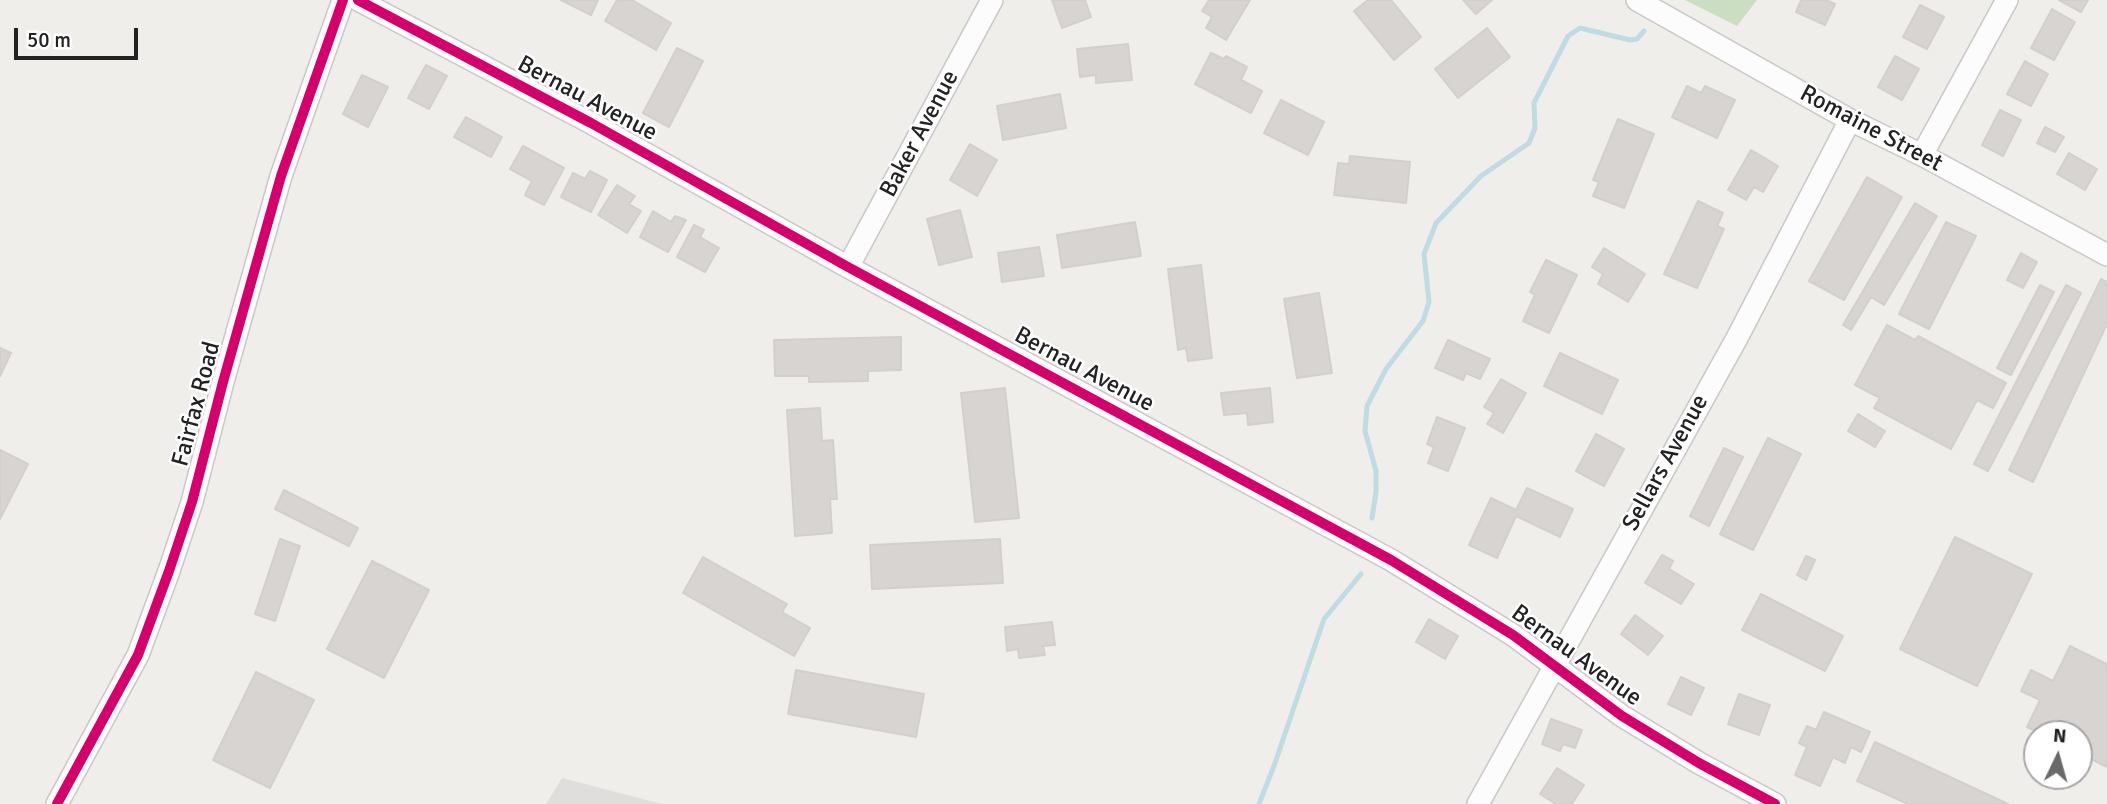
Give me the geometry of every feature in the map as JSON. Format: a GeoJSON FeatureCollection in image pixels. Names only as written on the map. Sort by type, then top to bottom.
{"type":"FeatureCollection","features":[{"type":"Feature","properties":{"kind":"street","name":"Fairfax Road"},"geometry":{"type":"LineString","coordinates":[[57,804],[138,654],[170,571],[192,502],[281,176],[343,0]]}},
{"type":"Feature","properties":{"kind":"street","name":"Bernau Avenue"},"geometry":{"type":"LineString","coordinates":[[358,0],[591,123],[848,267],[1391,560],[1490,621],[1622,716],[1774,804]]}},
{"type":"Feature","properties":{"kind":"street","name":"Baker Avenue"},"geometry":{"type":"LineString","coordinates":[[848,267],[992,0]]}},
{"type":"Feature","properties":{"kind":"street","name":"Romaine Street"},"geometry":{"type":"LineString","coordinates":[[1637,0],[1850,120],[1922,155],[2107,255]]}},
{"type":"Feature","properties":{"kind":"street"},"geometry":{"type":"LineString","coordinates":[[1922,155],[2007,0]]}},
{"type":"Feature","properties":{"kind":"street","name":"Sellars Avenue"},"geometry":{"type":"LineString","coordinates":[[1478,804],[1737,338],[1850,120]]}},
{"type":"Feature","properties":{"kind":"shaded area"},"geometry":{"type":"Polygon","coordinates":[[[562,778],[662,804],[546,804],[562,778]]]}},
{"type":"Feature","properties":{"kind":"green space"},"geometry":{"type":"Polygon","coordinates":[[[1685,0],[1757,0],[1737,26],[1685,0]]]}},
{"type":"Feature","properties":{"kind":"building"},"geometry":{"type":"Polygon","coordinates":[[[561,0],[598,0],[591,15],[561,0]]]}},
{"type":"Feature","properties":{"kind":"building"},"geometry":{"type":"Polygon","coordinates":[[[617,0],[632,0],[671,23],[656,50],[605,21],[617,0]]]}},
{"type":"Feature","properties":{"kind":"building"},"geometry":{"type":"Polygon","coordinates":[[[1052,0],[1085,0],[1091,17],[1062,28],[1052,0]]]}},
{"type":"Feature","properties":{"kind":"building"},"geometry":{"type":"Polygon","coordinates":[[[1209,0],[1250,0],[1226,40],[1206,28],[1212,17],[1202,11],[1209,0]]]}},
{"type":"Feature","properties":{"kind":"building"},"geometry":{"type":"Polygon","coordinates":[[[1368,0],[1391,0],[1421,37],[1394,60],[1354,11],[1368,0]]]}},
{"type":"Feature","properties":{"kind":"building"},"geometry":{"type":"Polygon","coordinates":[[[1463,0],[1492,0],[1476,14],[1463,0]]]}},
{"type":"Feature","properties":{"kind":"building"},"geometry":{"type":"Polygon","coordinates":[[[1801,0],[1826,0],[1835,4],[1825,25],[1796,12],[1801,0]]]}},
{"type":"Feature","properties":{"kind":"building"},"geometry":{"type":"Polygon","coordinates":[[[2059,0],[2088,0],[2081,12],[2059,0]]]}},
{"type":"Feature","properties":{"kind":"building"},"geometry":{"type":"Polygon","coordinates":[[[1920,5],[1944,17],[1927,49],[1903,37],[1920,5]]]}},
{"type":"Feature","properties":{"kind":"building"},"geometry":{"type":"Polygon","coordinates":[[[2052,9],[2075,22],[2054,60],[2031,48],[2052,9]]]}},
{"type":"Feature","properties":{"kind":"building"},"geometry":{"type":"Polygon","coordinates":[[[1487,28],[1510,57],[1458,98],[1435,69],[1487,28]]]}},
{"type":"Feature","properties":{"kind":"building"},"geometry":{"type":"Polygon","coordinates":[[[1128,44],[1132,80],[1096,83],[1096,75],[1080,77],[1077,49],[1128,44]]]}},
{"type":"Feature","properties":{"kind":"building"},"geometry":{"type":"Polygon","coordinates":[[[677,48],[703,61],[669,127],[643,113],[677,48]]]}},
{"type":"Feature","properties":{"kind":"building"},"geometry":{"type":"Polygon","coordinates":[[[1211,53],[1224,59],[1226,56],[1247,67],[1241,80],[1262,91],[1251,113],[1195,84],[1211,53]]]}},
{"type":"Feature","properties":{"kind":"building"},"geometry":{"type":"Polygon","coordinates":[[[1895,56],[1919,69],[1902,100],[1878,87],[1895,56]]]}},
{"type":"Feature","properties":{"kind":"building"},"geometry":{"type":"Polygon","coordinates":[[[2025,61],[2048,74],[2031,106],[2007,94],[2025,61]]]}},
{"type":"Feature","properties":{"kind":"building"},"geometry":{"type":"Polygon","coordinates":[[[426,65],[447,76],[429,109],[408,98],[426,65]]]}},
{"type":"Feature","properties":{"kind":"building"},"geometry":{"type":"Polygon","coordinates":[[[362,75],[388,87],[368,127],[343,114],[362,75]]]}},
{"type":"Feature","properties":{"kind":"building"},"geometry":{"type":"Polygon","coordinates":[[[1687,86],[1701,93],[1705,86],[1735,100],[1717,138],[1672,117],[1687,86]]]}},
{"type":"Feature","properties":{"kind":"building"},"geometry":{"type":"Polygon","coordinates":[[[1060,94],[1066,128],[1003,140],[997,106],[1060,94]]]}},
{"type":"Feature","properties":{"kind":"building"},"geometry":{"type":"Polygon","coordinates":[[[1281,100],[1324,122],[1308,155],[1264,133],[1281,100]]]}},
{"type":"Feature","properties":{"kind":"building"},"geometry":{"type":"Polygon","coordinates":[[[2000,110],[2021,120],[2003,156],[1982,145],[2000,110]]]}},
{"type":"Feature","properties":{"kind":"building"},"geometry":{"type":"Polygon","coordinates":[[[466,117],[502,137],[491,157],[454,137],[466,117]]]}},
{"type":"Feature","properties":{"kind":"building"},"geometry":{"type":"Polygon","coordinates":[[[1618,119],[1654,134],[1624,208],[1593,196],[1599,182],[1593,180],[1618,119]]]}},
{"type":"Feature","properties":{"kind":"building"},"geometry":{"type":"Polygon","coordinates":[[[2045,127],[2064,137],[2055,152],[2037,143],[2045,127]]]}},
{"type":"Feature","properties":{"kind":"building"},"geometry":{"type":"Polygon","coordinates":[[[970,144],[997,160],[977,196],[950,180],[970,144]]]}},
{"type":"Feature","properties":{"kind":"building"},"geometry":{"type":"Polygon","coordinates":[[[523,146],[564,168],[544,205],[525,195],[532,181],[510,169],[523,146]]]}},
{"type":"Feature","properties":{"kind":"building"},"geometry":{"type":"Polygon","coordinates":[[[1751,150],[1778,166],[1763,192],[1754,187],[1746,200],[1728,190],[1751,150]]]}},
{"type":"Feature","properties":{"kind":"building"},"geometry":{"type":"Polygon","coordinates":[[[2069,153],[2097,169],[2085,190],[2057,174],[2069,153]]]}},
{"type":"Feature","properties":{"kind":"building"},"geometry":{"type":"Polygon","coordinates":[[[1350,156],[1410,162],[1406,203],[1334,195],[1338,163],[1349,164],[1350,156]]]}},
{"type":"Feature","properties":{"kind":"building"},"geometry":{"type":"Polygon","coordinates":[[[590,171],[607,180],[591,212],[561,197],[573,173],[585,179],[590,171]]]}},
{"type":"Feature","properties":{"kind":"building"},"geometry":{"type":"Polygon","coordinates":[[[1867,177],[1902,197],[1844,300],[1809,281],[1867,177]]]}},
{"type":"Feature","properties":{"kind":"building"},"geometry":{"type":"Polygon","coordinates":[[[617,185],[635,196],[629,204],[641,211],[627,233],[598,215],[617,185]]]}},
{"type":"Feature","properties":{"kind":"building"},"geometry":{"type":"Polygon","coordinates":[[[1698,201],[1723,213],[1717,226],[1724,229],[1697,288],[1664,274],[1698,201]]]}},
{"type":"Feature","properties":{"kind":"building"},"geometry":{"type":"Polygon","coordinates":[[[1915,203],[1937,216],[1884,305],[1871,297],[1851,330],[1843,325],[1915,203]]]}},
{"type":"Feature","properties":{"kind":"building"},"geometry":{"type":"Polygon","coordinates":[[[960,210],[972,257],[939,265],[927,219],[960,210]]]}},
{"type":"Feature","properties":{"kind":"building"},"geometry":{"type":"Polygon","coordinates":[[[653,211],[671,222],[675,216],[686,220],[668,252],[640,237],[653,211]]]}},
{"type":"Feature","properties":{"kind":"building"},"geometry":{"type":"Polygon","coordinates":[[[1135,222],[1141,256],[1062,268],[1057,235],[1135,222]]]}},
{"type":"Feature","properties":{"kind":"building"},"geometry":{"type":"Polygon","coordinates":[[[1946,222],[1976,236],[1929,329],[1899,314],[1946,222]]]}},
{"type":"Feature","properties":{"kind":"building"},"geometry":{"type":"Polygon","coordinates":[[[694,225],[704,230],[700,237],[719,248],[705,272],[677,257],[694,225]]]}},
{"type":"Feature","properties":{"kind":"building"},"geometry":{"type":"Polygon","coordinates":[[[1039,247],[1044,276],[1002,282],[998,253],[1039,247]]]}},
{"type":"Feature","properties":{"kind":"building"},"geometry":{"type":"Polygon","coordinates":[[[1604,248],[1645,274],[1628,302],[1598,284],[1603,274],[1592,267],[1604,248]]]}},
{"type":"Feature","properties":{"kind":"building"},"geometry":{"type":"Polygon","coordinates":[[[2021,253],[2037,262],[2023,288],[2007,280],[2021,253]]]}},
{"type":"Feature","properties":{"kind":"building"},"geometry":{"type":"Polygon","coordinates":[[[1546,260],[1577,275],[1549,333],[1523,321],[1535,295],[1530,292],[1546,260]]]}},
{"type":"Feature","properties":{"kind":"building"},"geometry":{"type":"Polygon","coordinates":[[[1201,265],[1212,358],[1188,361],[1186,348],[1178,350],[1168,269],[1201,265]]]}},
{"type":"Feature","properties":{"kind":"building"},"geometry":{"type":"Polygon","coordinates":[[[2101,279],[2107,282],[2107,324],[2033,482],[2009,470],[2101,279]]]}},
{"type":"Feature","properties":{"kind":"building"},"geometry":{"type":"Polygon","coordinates":[[[2040,285],[2054,292],[2011,375],[1997,368],[2040,285]]]}},
{"type":"Feature","properties":{"kind":"building"},"geometry":{"type":"Polygon","coordinates":[[[2066,285],[2081,293],[1988,471],[1974,464],[2066,285]]]}},
{"type":"Feature","properties":{"kind":"building"},"geometry":{"type":"Polygon","coordinates":[[[1319,293],[1332,373],[1297,378],[1284,299],[1319,293]]]}},
{"type":"Feature","properties":{"kind":"building"},"geometry":{"type":"Polygon","coordinates":[[[1887,325],[1915,340],[1918,336],[2006,383],[1993,408],[1977,400],[1951,449],[1874,408],[1880,398],[1855,385],[1887,325]]]}},
{"type":"Feature","properties":{"kind":"building"},"geometry":{"type":"Polygon","coordinates":[[[901,337],[901,370],[868,371],[868,381],[809,382],[809,376],[775,376],[774,340],[901,337]]]}},
{"type":"Feature","properties":{"kind":"building"},"geometry":{"type":"Polygon","coordinates":[[[1448,340],[1490,359],[1480,379],[1466,373],[1463,380],[1435,368],[1448,340]]]}},
{"type":"Feature","properties":{"kind":"building"},"geometry":{"type":"Polygon","coordinates":[[[0,348],[11,353],[0,376],[0,348]]]}},
{"type":"Feature","properties":{"kind":"building"},"geometry":{"type":"Polygon","coordinates":[[[1560,353],[1618,380],[1602,414],[1544,386],[1560,353]]]}},
{"type":"Feature","properties":{"kind":"building"},"geometry":{"type":"Polygon","coordinates":[[[1501,379],[1526,393],[1503,433],[1487,424],[1494,413],[1484,407],[1501,379]]]}},
{"type":"Feature","properties":{"kind":"building"},"geometry":{"type":"Polygon","coordinates":[[[1005,388],[1019,518],[975,522],[961,393],[1005,388]]]}},
{"type":"Feature","properties":{"kind":"building"},"geometry":{"type":"Polygon","coordinates":[[[1270,388],[1273,422],[1248,425],[1247,413],[1224,415],[1221,393],[1270,388]]]}},
{"type":"Feature","properties":{"kind":"building"},"geometry":{"type":"Polygon","coordinates":[[[820,408],[822,441],[833,440],[837,499],[830,499],[832,533],[795,536],[787,410],[820,408]]]}},
{"type":"Feature","properties":{"kind":"building"},"geometry":{"type":"Polygon","coordinates":[[[1858,414],[1885,431],[1875,447],[1848,431],[1858,414]]]}},
{"type":"Feature","properties":{"kind":"building"},"geometry":{"type":"Polygon","coordinates":[[[1437,417],[1465,428],[1448,471],[1428,463],[1434,447],[1427,444],[1437,417]]]}},
{"type":"Feature","properties":{"kind":"building"},"geometry":{"type":"Polygon","coordinates":[[[1596,434],[1624,449],[1604,486],[1576,471],[1596,434]]]}},
{"type":"Feature","properties":{"kind":"building"},"geometry":{"type":"Polygon","coordinates":[[[1768,438],[1801,454],[1753,550],[1720,534],[1768,438]]]}},
{"type":"Feature","properties":{"kind":"building"},"geometry":{"type":"Polygon","coordinates":[[[1724,448],[1743,457],[1709,526],[1690,516],[1724,448]]]}},
{"type":"Feature","properties":{"kind":"building"},"geometry":{"type":"Polygon","coordinates":[[[0,450],[28,464],[0,519],[0,450]]]}},
{"type":"Feature","properties":{"kind":"building"},"geometry":{"type":"Polygon","coordinates":[[[1527,488],[1573,509],[1560,537],[1516,516],[1497,558],[1469,545],[1491,498],[1516,510],[1527,488]]]}},
{"type":"Feature","properties":{"kind":"building"},"geometry":{"type":"Polygon","coordinates":[[[284,490],[358,528],[349,546],[275,509],[284,490]]]}},
{"type":"Feature","properties":{"kind":"building"},"geometry":{"type":"Polygon","coordinates":[[[1955,537],[2032,574],[1977,686],[1900,649],[1955,537]]]}},
{"type":"Feature","properties":{"kind":"building"},"geometry":{"type":"Polygon","coordinates":[[[280,539],[300,546],[275,621],[255,614],[280,539]]]}},
{"type":"Feature","properties":{"kind":"building"},"geometry":{"type":"Polygon","coordinates":[[[1000,539],[1003,583],[872,589],[870,545],[1000,539]]]}},
{"type":"Feature","properties":{"kind":"building"},"geometry":{"type":"Polygon","coordinates":[[[1662,555],[1673,561],[1669,569],[1694,584],[1681,604],[1645,583],[1662,555]]]}},
{"type":"Feature","properties":{"kind":"building"},"geometry":{"type":"Polygon","coordinates":[[[1806,556],[1815,560],[1806,580],[1797,575],[1806,556]]]}},
{"type":"Feature","properties":{"kind":"building"},"geometry":{"type":"Polygon","coordinates":[[[703,557],[787,604],[782,612],[810,628],[794,656],[683,593],[703,557]]]}},
{"type":"Feature","properties":{"kind":"building"},"geometry":{"type":"Polygon","coordinates":[[[372,561],[429,590],[384,678],[327,649],[372,561]]]}},
{"type":"Feature","properties":{"kind":"building"},"geometry":{"type":"Polygon","coordinates":[[[1761,594],[1843,636],[1825,671],[1742,630],[1761,594]]]}},
{"type":"Feature","properties":{"kind":"building"},"geometry":{"type":"Polygon","coordinates":[[[1635,615],[1663,636],[1648,655],[1621,634],[1635,615]]]}},
{"type":"Feature","properties":{"kind":"building"},"geometry":{"type":"Polygon","coordinates":[[[1429,619],[1458,636],[1445,659],[1416,642],[1429,619]]]}},
{"type":"Feature","properties":{"kind":"building"},"geometry":{"type":"Polygon","coordinates":[[[1052,622],[1055,645],[1043,646],[1045,655],[1019,658],[1018,649],[1007,651],[1005,627],[1052,622]]]}},
{"type":"Feature","properties":{"kind":"building"},"geometry":{"type":"Polygon","coordinates":[[[2070,646],[2107,664],[2107,767],[2093,760],[2093,720],[2030,720],[2040,700],[2021,691],[2031,670],[2053,681],[2070,646]]]}},
{"type":"Feature","properties":{"kind":"building"},"geometry":{"type":"Polygon","coordinates":[[[796,670],[924,694],[916,737],[788,714],[796,670]]]}},
{"type":"Feature","properties":{"kind":"building"},"geometry":{"type":"Polygon","coordinates":[[[256,672],[314,700],[270,788],[213,760],[256,672]]]}},
{"type":"Feature","properties":{"kind":"building"},"geometry":{"type":"Polygon","coordinates":[[[1681,677],[1704,688],[1691,715],[1668,704],[1681,677]]]}},
{"type":"Feature","properties":{"kind":"building"},"geometry":{"type":"Polygon","coordinates":[[[1739,694],[1770,705],[1759,735],[1728,724],[1739,694]]]}},
{"type":"Feature","properties":{"kind":"building"},"geometry":{"type":"Polygon","coordinates":[[[1824,712],[1870,732],[1861,752],[1851,747],[1845,763],[1833,757],[1820,786],[1795,775],[1807,747],[1799,743],[1807,726],[1816,730],[1824,712]]]}},
{"type":"Feature","properties":{"kind":"building"},"geometry":{"type":"Polygon","coordinates":[[[1551,719],[1582,730],[1575,748],[1563,744],[1560,751],[1542,744],[1551,719]]]}},
{"type":"Feature","properties":{"kind":"building"},"geometry":{"type":"Polygon","coordinates":[[[1875,742],[2008,804],[1908,804],[1857,781],[1875,742]]]}},
{"type":"Feature","properties":{"kind":"building"},"geometry":{"type":"Polygon","coordinates":[[[1557,768],[1584,785],[1572,804],[1556,804],[1540,794],[1557,768]]]}},
{"type":"Feature","properties":{"kind":"waterway"},"geometry":{"type":"LineString","coordinates":[[1372,518],[1376,471],[1365,431],[1367,406],[1386,369],[1423,321],[1429,302],[1424,254],[1436,223],[1481,176],[1529,143],[1535,128],[1534,103],[1568,36],[1580,28],[1630,40],[1637,39],[1644,31]]}},
{"type":"Feature","properties":{"kind":"waterway"},"geometry":{"type":"LineString","coordinates":[[1259,804],[1324,619],[1361,574]]}},
{"type":"Feature","properties":{"kind":"cycle path"},"geometry":{"type":"LineString","coordinates":[[57,804],[138,655],[169,571],[192,502],[281,176],[343,0]]}},
{"type":"Feature","properties":{"kind":"cycle path"},"geometry":{"type":"LineString","coordinates":[[358,0],[591,123],[848,267],[1391,560],[1513,635],[1622,716],[1699,763],[1775,804]]}}]}
